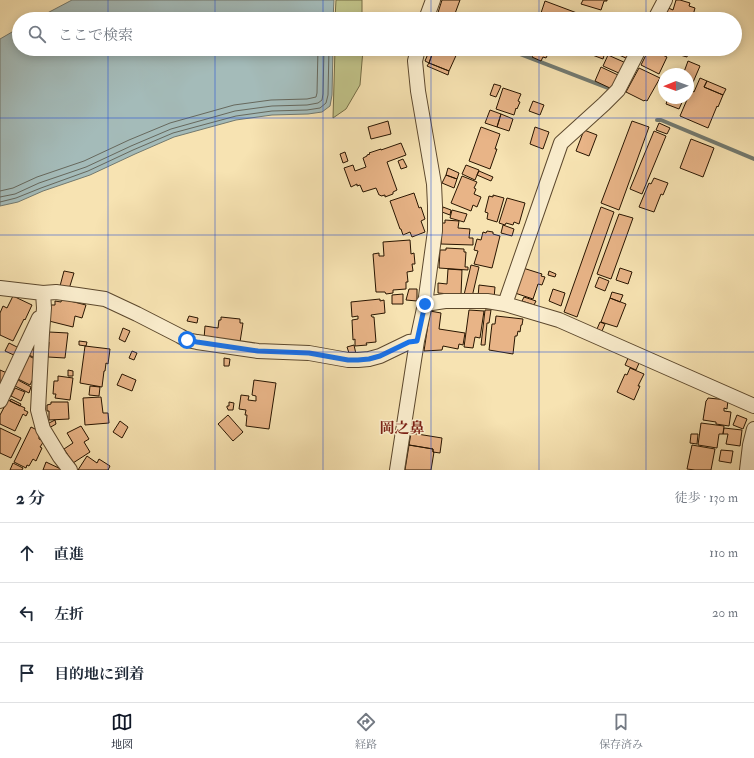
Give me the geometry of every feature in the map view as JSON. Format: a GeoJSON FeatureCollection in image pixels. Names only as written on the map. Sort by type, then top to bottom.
{"type":"FeatureCollection","features":[{"type":"Feature","properties":{"kind":"street"},"geometry":{"type":"LineString","coordinates":[[429,12],[433,0]]}},
{"type":"Feature","properties":{"kind":"street"},"geometry":{"type":"LineString","coordinates":[[658,12],[664,0]]}},
{"type":"Feature","properties":{"kind":"street"},"geometry":{"type":"LineString","coordinates":[[397,470],[417,341],[425,304],[435,231],[434,184],[418,91],[415,61],[416,56]]}},
{"type":"Feature","properties":{"kind":"street"},"geometry":{"type":"LineString","coordinates":[[506,304],[561,143],[618,90],[635,56]]}},
{"type":"Feature","properties":{"kind":"street"},"geometry":{"type":"LineString","coordinates":[[0,288],[43,293],[56,292],[105,300],[187,340],[258,351],[309,353],[348,360],[358,360],[375,358],[409,342],[417,341]]}},
{"type":"Feature","properties":{"kind":"street"},"geometry":{"type":"LineString","coordinates":[[43,293],[44,308],[38,410],[43,429],[60,457],[70,470]]}},
{"type":"Feature","properties":{"kind":"street"},"geometry":{"type":"LineString","coordinates":[[425,304],[445,301],[486,301],[506,304],[559,320],[754,406]]}},
{"type":"Feature","properties":{"kind":"street"},"geometry":{"type":"LineString","coordinates":[[0,401],[44,308]]}},
{"type":"Feature","properties":{"kind":"street"},"geometry":{"type":"LineString","coordinates":[[747,470],[750,445],[754,429]]}},
{"type":"Feature","properties":{"kind":"green space"},"geometry":{"type":"Polygon","coordinates":[[[336,0],[362,0],[362,12],[335,12],[336,0]]]}},
{"type":"Feature","properties":{"kind":"green space"},"geometry":{"type":"Polygon","coordinates":[[[335,56],[362,56],[360,85],[346,109],[333,118],[335,56]]]}},
{"type":"Feature","properties":{"kind":"water"},"geometry":{"type":"Polygon","coordinates":[[[72,0],[334,0],[333,12],[49,12],[72,0]]]}},
{"type":"Feature","properties":{"kind":"water"},"geometry":{"type":"Polygon","coordinates":[[[12,32],[12,56],[333,56],[332,95],[330,106],[322,112],[272,115],[236,120],[174,137],[90,175],[43,191],[18,202],[0,206],[0,39],[12,32]]]}},
{"type":"Feature","properties":{"kind":"building"},"geometry":{"type":"Polygon","coordinates":[[[442,0],[460,0],[456,12],[438,12],[442,0]]]}},
{"type":"Feature","properties":{"kind":"building"},"geometry":{"type":"Polygon","coordinates":[[[583,0],[607,1],[604,1],[601,10],[581,4],[583,0]]]}},
{"type":"Feature","properties":{"kind":"building"},"geometry":{"type":"Polygon","coordinates":[[[676,0],[690,3],[689,6],[695,8],[694,12],[664,12],[666,7],[673,10],[676,0]]]}},
{"type":"Feature","properties":{"kind":"building"},"geometry":{"type":"Polygon","coordinates":[[[545,1],[574,12],[541,12],[545,1]]]}},
{"type":"Feature","properties":{"kind":"building"},"geometry":{"type":"Polygon","coordinates":[[[427,56],[432,56],[429,63],[425,61],[427,56]]]}},
{"type":"Feature","properties":{"kind":"building"},"geometry":{"type":"Polygon","coordinates":[[[432,56],[456,56],[449,71],[429,63],[432,56]]]}},
{"type":"Feature","properties":{"kind":"building"},"geometry":{"type":"Polygon","coordinates":[[[547,56],[546,58],[543,57],[541,61],[532,57],[547,56]]]}},
{"type":"Feature","properties":{"kind":"building"},"geometry":{"type":"Polygon","coordinates":[[[595,56],[604,56],[603,59],[595,56]]]}},
{"type":"Feature","properties":{"kind":"building"},"geometry":{"type":"Polygon","coordinates":[[[608,56],[626,63],[621,74],[603,66],[608,56]]]}},
{"type":"Feature","properties":{"kind":"building"},"geometry":{"type":"Polygon","coordinates":[[[621,56],[629,56],[628,59],[621,56]]]}},
{"type":"Feature","properties":{"kind":"building"},"geometry":{"type":"Polygon","coordinates":[[[646,56],[667,57],[662,68],[658,68],[658,74],[641,65],[646,56]]]}},
{"type":"Feature","properties":{"kind":"building"},"geometry":{"type":"Polygon","coordinates":[[[688,61],[700,66],[694,80],[694,68],[685,68],[688,61]]]}},
{"type":"Feature","properties":{"kind":"building"},"geometry":{"type":"Polygon","coordinates":[[[429,63],[449,71],[448,75],[427,66],[429,63]]]}},
{"type":"Feature","properties":{"kind":"building"},"geometry":{"type":"Polygon","coordinates":[[[601,67],[618,75],[612,89],[595,81],[601,67]]]}},
{"type":"Feature","properties":{"kind":"building"},"geometry":{"type":"Polygon","coordinates":[[[639,68],[658,77],[658,82],[647,101],[626,92],[639,68]]]}},
{"type":"Feature","properties":{"kind":"building"},"geometry":{"type":"Polygon","coordinates":[[[700,78],[707,81],[704,87],[723,95],[708,128],[680,116],[685,104],[694,104],[694,92],[700,78]]]}},
{"type":"Feature","properties":{"kind":"building"},"geometry":{"type":"Polygon","coordinates":[[[707,81],[726,89],[723,95],[704,87],[707,81]]]}},
{"type":"Feature","properties":{"kind":"building"},"geometry":{"type":"Polygon","coordinates":[[[494,84],[501,86],[496,97],[490,95],[494,84]]]}},
{"type":"Feature","properties":{"kind":"building"},"geometry":{"type":"Polygon","coordinates":[[[503,88],[521,94],[518,101],[520,102],[514,115],[496,109],[503,88]]]}},
{"type":"Feature","properties":{"kind":"building"},"geometry":{"type":"Polygon","coordinates":[[[533,101],[544,105],[540,115],[529,111],[533,101]]]}},
{"type":"Feature","properties":{"kind":"building"},"geometry":{"type":"Polygon","coordinates":[[[666,104],[681,104],[679,109],[666,104]]]}},
{"type":"Feature","properties":{"kind":"building"},"geometry":{"type":"Polygon","coordinates":[[[490,110],[501,114],[497,127],[485,123],[490,110]]]}},
{"type":"Feature","properties":{"kind":"building"},"geometry":{"type":"Polygon","coordinates":[[[501,114],[513,119],[509,131],[497,127],[501,114]]]}},
{"type":"Feature","properties":{"kind":"building"},"geometry":{"type":"Polygon","coordinates":[[[388,121],[391,134],[371,139],[368,127],[388,121]]]}},
{"type":"Feature","properties":{"kind":"building"},"geometry":{"type":"Polygon","coordinates":[[[632,121],[649,127],[619,210],[601,203],[632,121]]]}},
{"type":"Feature","properties":{"kind":"building"},"geometry":{"type":"Polygon","coordinates":[[[659,123],[670,128],[667,134],[656,130],[659,123]]]}},
{"type":"Feature","properties":{"kind":"building"},"geometry":{"type":"Polygon","coordinates":[[[481,127],[500,134],[495,149],[497,149],[490,169],[469,161],[481,127]]]}},
{"type":"Feature","properties":{"kind":"building"},"geometry":{"type":"Polygon","coordinates":[[[535,127],[549,132],[543,149],[530,144],[535,127]]]}},
{"type":"Feature","properties":{"kind":"building"},"geometry":{"type":"Polygon","coordinates":[[[584,130],[597,135],[589,156],[576,151],[584,130]]]}},
{"type":"Feature","properties":{"kind":"building"},"geometry":{"type":"Polygon","coordinates":[[[654,131],[666,136],[642,194],[630,189],[654,131]]]}},
{"type":"Feature","properties":{"kind":"building"},"geometry":{"type":"Polygon","coordinates":[[[691,139],[714,148],[703,177],[680,168],[691,139]]]}},
{"type":"Feature","properties":{"kind":"building"},"geometry":{"type":"Polygon","coordinates":[[[401,143],[406,155],[387,162],[397,190],[393,192],[393,194],[385,197],[385,195],[379,195],[376,188],[363,192],[360,185],[357,186],[357,184],[351,187],[344,168],[353,165],[355,171],[366,167],[363,158],[370,154],[369,153],[401,143]]]}},
{"type":"Feature","properties":{"kind":"building"},"geometry":{"type":"Polygon","coordinates":[[[345,152],[348,161],[343,163],[340,154],[345,152]]]}},
{"type":"Feature","properties":{"kind":"building"},"geometry":{"type":"Polygon","coordinates":[[[403,159],[407,167],[401,169],[398,161],[403,159]]]}},
{"type":"Feature","properties":{"kind":"building"},"geometry":{"type":"Polygon","coordinates":[[[466,165],[479,170],[475,180],[462,174],[466,165]]]}},
{"type":"Feature","properties":{"kind":"building"},"geometry":{"type":"Polygon","coordinates":[[[448,168],[459,173],[457,179],[446,175],[448,168]]]}},
{"type":"Feature","properties":{"kind":"building"},"geometry":{"type":"Polygon","coordinates":[[[479,171],[493,177],[491,181],[477,175],[479,171]]]}},
{"type":"Feature","properties":{"kind":"building"},"geometry":{"type":"Polygon","coordinates":[[[446,175],[457,179],[454,188],[442,183],[446,175]]]}},
{"type":"Feature","properties":{"kind":"building"},"geometry":{"type":"Polygon","coordinates":[[[462,176],[477,182],[474,188],[476,189],[474,194],[481,197],[477,207],[473,205],[471,211],[451,203],[462,176]]]}},
{"type":"Feature","properties":{"kind":"building"},"geometry":{"type":"Polygon","coordinates":[[[654,178],[668,183],[663,195],[661,194],[654,212],[639,207],[649,183],[651,184],[654,178]]]}},
{"type":"Feature","properties":{"kind":"building"},"geometry":{"type":"Polygon","coordinates":[[[414,193],[419,208],[421,207],[425,219],[421,221],[425,232],[412,237],[410,232],[403,235],[390,201],[414,193]]]}},
{"type":"Feature","properties":{"kind":"building"},"geometry":{"type":"Polygon","coordinates":[[[493,195],[504,198],[497,222],[487,219],[488,213],[485,212],[489,196],[493,197],[493,195]]]}},
{"type":"Feature","properties":{"kind":"building"},"geometry":{"type":"Polygon","coordinates":[[[507,198],[525,203],[519,224],[514,222],[513,225],[499,223],[507,198]]]}},
{"type":"Feature","properties":{"kind":"building"},"geometry":{"type":"Polygon","coordinates":[[[443,207],[451,210],[450,215],[442,212],[443,207]]]}},
{"type":"Feature","properties":{"kind":"building"},"geometry":{"type":"Polygon","coordinates":[[[601,207],[614,212],[577,317],[564,312],[601,207]]]}},
{"type":"Feature","properties":{"kind":"building"},"geometry":{"type":"Polygon","coordinates":[[[452,210],[467,214],[464,222],[450,218],[452,210]]]}},
{"type":"Feature","properties":{"kind":"building"},"geometry":{"type":"Polygon","coordinates":[[[619,214],[633,218],[611,279],[597,274],[619,214]]]}},
{"type":"Feature","properties":{"kind":"building"},"geometry":{"type":"Polygon","coordinates":[[[445,220],[459,221],[458,228],[470,229],[469,238],[473,238],[473,245],[441,244],[442,223],[445,223],[445,220]]]}},
{"type":"Feature","properties":{"kind":"building"},"geometry":{"type":"Polygon","coordinates":[[[503,225],[514,229],[512,236],[501,233],[503,225]]]}},
{"type":"Feature","properties":{"kind":"building"},"geometry":{"type":"Polygon","coordinates":[[[487,231],[493,232],[493,234],[500,236],[492,268],[474,264],[478,251],[474,250],[477,239],[481,240],[483,232],[486,233],[487,231]]]}},
{"type":"Feature","properties":{"kind":"building"},"geometry":{"type":"Polygon","coordinates":[[[410,240],[411,254],[414,253],[415,264],[412,264],[413,271],[407,272],[408,282],[406,282],[406,289],[393,290],[393,293],[386,294],[385,292],[376,292],[373,254],[379,253],[379,256],[384,256],[383,242],[410,240]]]}},
{"type":"Feature","properties":{"kind":"building"},"geometry":{"type":"Polygon","coordinates":[[[446,248],[464,249],[464,252],[466,252],[465,267],[468,267],[468,270],[439,268],[440,250],[446,250],[446,248]]]}},
{"type":"Feature","properties":{"kind":"building"},"geometry":{"type":"Polygon","coordinates":[[[471,265],[479,267],[472,297],[464,295],[471,265]]]}},
{"type":"Feature","properties":{"kind":"building"},"geometry":{"type":"Polygon","coordinates":[[[523,268],[542,274],[541,276],[545,277],[542,285],[538,284],[533,299],[515,293],[523,268]]]}},
{"type":"Feature","properties":{"kind":"building"},"geometry":{"type":"Polygon","coordinates":[[[620,268],[632,272],[628,284],[616,280],[620,268]]]}},
{"type":"Feature","properties":{"kind":"building"},"geometry":{"type":"Polygon","coordinates":[[[448,269],[462,270],[461,295],[438,293],[438,283],[447,284],[448,269]]]}},
{"type":"Feature","properties":{"kind":"building"},"geometry":{"type":"Polygon","coordinates":[[[64,271],[74,273],[69,289],[60,286],[64,271]]]}},
{"type":"Feature","properties":{"kind":"building"},"geometry":{"type":"Polygon","coordinates":[[[549,271],[556,274],[555,277],[548,275],[549,271]]]}},
{"type":"Feature","properties":{"kind":"building"},"geometry":{"type":"Polygon","coordinates":[[[599,277],[609,281],[605,291],[595,287],[599,277]]]}},
{"type":"Feature","properties":{"kind":"building"},"geometry":{"type":"Polygon","coordinates":[[[479,285],[495,287],[494,298],[478,297],[479,285]]]}},
{"type":"Feature","properties":{"kind":"building"},"geometry":{"type":"Polygon","coordinates":[[[409,289],[417,289],[417,301],[406,300],[409,289]]]}},
{"type":"Feature","properties":{"kind":"building"},"geometry":{"type":"Polygon","coordinates":[[[553,289],[565,293],[561,306],[549,301],[553,289]]]}},
{"type":"Feature","properties":{"kind":"building"},"geometry":{"type":"Polygon","coordinates":[[[612,292],[623,295],[620,302],[610,298],[612,292]]]}},
{"type":"Feature","properties":{"kind":"building"},"geometry":{"type":"Polygon","coordinates":[[[403,294],[403,304],[392,304],[392,295],[403,294]]]}},
{"type":"Feature","properties":{"kind":"building"},"geometry":{"type":"Polygon","coordinates":[[[13,296],[32,305],[13,341],[0,335],[0,313],[3,306],[7,308],[13,296]]]}},
{"type":"Feature","properties":{"kind":"building"},"geometry":{"type":"Polygon","coordinates":[[[524,297],[536,301],[534,305],[522,301],[524,297]]]}},
{"type":"Feature","properties":{"kind":"building"},"geometry":{"type":"Polygon","coordinates":[[[610,298],[626,304],[617,327],[601,322],[610,298]]]}},
{"type":"Feature","properties":{"kind":"building"},"geometry":{"type":"Polygon","coordinates":[[[62,299],[86,305],[82,318],[75,316],[73,327],[49,321],[51,305],[55,305],[55,301],[61,302],[62,299]]]}},
{"type":"Feature","properties":{"kind":"building"},"geometry":{"type":"Polygon","coordinates":[[[380,299],[380,301],[384,300],[385,313],[371,315],[374,317],[376,342],[366,343],[367,345],[355,346],[355,339],[353,340],[352,320],[358,319],[358,316],[352,317],[351,302],[380,299]]]}},
{"type":"Feature","properties":{"kind":"building"},"geometry":{"type":"Polygon","coordinates":[[[469,310],[484,311],[480,338],[475,337],[473,348],[464,347],[469,310]]]}},
{"type":"Feature","properties":{"kind":"building"},"geometry":{"type":"Polygon","coordinates":[[[485,310],[491,310],[489,323],[487,323],[485,345],[481,345],[485,310]]]}},
{"type":"Feature","properties":{"kind":"building"},"geometry":{"type":"Polygon","coordinates":[[[430,311],[441,313],[439,329],[465,333],[463,345],[459,344],[458,349],[443,346],[442,350],[424,351],[430,311]]]}},
{"type":"Feature","properties":{"kind":"building"},"geometry":{"type":"Polygon","coordinates":[[[189,316],[198,318],[197,323],[187,321],[189,316]]]}},
{"type":"Feature","properties":{"kind":"building"},"geometry":{"type":"Polygon","coordinates":[[[496,316],[523,319],[520,332],[518,331],[517,336],[515,336],[513,354],[489,350],[492,324],[495,324],[496,316]]]}},
{"type":"Feature","properties":{"kind":"building"},"geometry":{"type":"Polygon","coordinates":[[[221,317],[240,319],[240,323],[243,323],[240,342],[204,339],[205,326],[218,328],[221,317]]]}},
{"type":"Feature","properties":{"kind":"building"},"geometry":{"type":"Polygon","coordinates":[[[600,322],[605,324],[602,331],[597,329],[600,322]]]}},
{"type":"Feature","properties":{"kind":"building"},"geometry":{"type":"Polygon","coordinates":[[[123,328],[130,331],[125,342],[119,339],[123,328]]]}},
{"type":"Feature","properties":{"kind":"building"},"geometry":{"type":"Polygon","coordinates":[[[49,332],[68,333],[65,358],[48,357],[49,332]]]}},
{"type":"Feature","properties":{"kind":"building"},"geometry":{"type":"Polygon","coordinates":[[[79,341],[87,342],[86,346],[79,345],[79,341]]]}},
{"type":"Feature","properties":{"kind":"building"},"geometry":{"type":"Polygon","coordinates":[[[9,343],[19,348],[16,356],[5,351],[9,343]]]}},
{"type":"Feature","properties":{"kind":"building"},"geometry":{"type":"Polygon","coordinates":[[[354,345],[356,354],[350,356],[347,347],[354,345]]]}},
{"type":"Feature","properties":{"kind":"building"},"geometry":{"type":"Polygon","coordinates":[[[34,346],[36,348],[35,358],[29,355],[34,346]]]}},
{"type":"Feature","properties":{"kind":"building"},"geometry":{"type":"Polygon","coordinates":[[[85,346],[110,349],[108,364],[106,363],[104,371],[102,387],[80,383],[85,346]]]}},
{"type":"Feature","properties":{"kind":"building"},"geometry":{"type":"Polygon","coordinates":[[[132,351],[137,353],[134,360],[129,358],[132,351]]]}},
{"type":"Feature","properties":{"kind":"building"},"geometry":{"type":"Polygon","coordinates":[[[29,356],[35,359],[35,375],[30,385],[18,379],[29,356]]]}},
{"type":"Feature","properties":{"kind":"building"},"geometry":{"type":"Polygon","coordinates":[[[629,356],[640,361],[636,370],[625,365],[629,356]]]}},
{"type":"Feature","properties":{"kind":"building"},"geometry":{"type":"Polygon","coordinates":[[[224,358],[230,359],[229,366],[224,366],[224,358]]]}},
{"type":"Feature","properties":{"kind":"building"},"geometry":{"type":"Polygon","coordinates":[[[630,368],[644,374],[638,386],[640,386],[634,400],[617,392],[625,374],[627,375],[630,368]]]}},
{"type":"Feature","properties":{"kind":"building"},"geometry":{"type":"Polygon","coordinates":[[[0,370],[7,373],[2,384],[0,383],[0,370]]]}},
{"type":"Feature","properties":{"kind":"building"},"geometry":{"type":"Polygon","coordinates":[[[68,370],[73,371],[73,376],[68,376],[68,370]]]}},
{"type":"Feature","properties":{"kind":"building"},"geometry":{"type":"Polygon","coordinates":[[[122,374],[136,380],[132,391],[117,385],[122,374]]]}},
{"type":"Feature","properties":{"kind":"building"},"geometry":{"type":"Polygon","coordinates":[[[58,376],[73,378],[70,400],[55,398],[56,394],[53,394],[54,381],[58,381],[58,376]]]}},
{"type":"Feature","properties":{"kind":"building"},"geometry":{"type":"Polygon","coordinates":[[[18,380],[31,387],[29,393],[15,386],[18,380]]]}},
{"type":"Feature","properties":{"kind":"building"},"geometry":{"type":"Polygon","coordinates":[[[254,380],[276,383],[269,429],[246,426],[246,410],[239,409],[241,395],[249,396],[248,400],[256,401],[256,396],[252,395],[254,380]]]}},
{"type":"Feature","properties":{"kind":"building"},"geometry":{"type":"Polygon","coordinates":[[[90,386],[100,387],[99,396],[89,395],[90,386]]]}},
{"type":"Feature","properties":{"kind":"building"},"geometry":{"type":"Polygon","coordinates":[[[15,388],[25,392],[21,401],[11,396],[15,388]]]}},
{"type":"Feature","properties":{"kind":"building"},"geometry":{"type":"Polygon","coordinates":[[[101,397],[103,413],[108,413],[109,423],[85,425],[83,398],[101,397]]]}},
{"type":"Feature","properties":{"kind":"building"},"geometry":{"type":"Polygon","coordinates":[[[708,398],[728,400],[727,409],[724,408],[724,411],[731,412],[729,426],[703,420],[706,401],[708,398]]]}},
{"type":"Feature","properties":{"kind":"building"},"geometry":{"type":"Polygon","coordinates":[[[11,399],[21,404],[20,406],[10,401],[11,399]]]}},
{"type":"Feature","properties":{"kind":"building"},"geometry":{"type":"Polygon","coordinates":[[[8,400],[25,408],[24,410],[28,412],[26,416],[23,414],[15,431],[0,424],[0,415],[8,400]]]}},
{"type":"Feature","properties":{"kind":"building"},"geometry":{"type":"Polygon","coordinates":[[[51,402],[68,402],[69,419],[49,420],[47,405],[51,404],[51,402]]]}},
{"type":"Feature","properties":{"kind":"building"},"geometry":{"type":"Polygon","coordinates":[[[229,402],[234,403],[233,410],[228,410],[227,408],[227,406],[229,406],[229,402]]]}},
{"type":"Feature","properties":{"kind":"building"},"geometry":{"type":"Polygon","coordinates":[[[228,415],[243,432],[233,441],[218,424],[228,415]]]}},
{"type":"Feature","properties":{"kind":"building"},"geometry":{"type":"Polygon","coordinates":[[[737,415],[747,419],[743,429],[733,425],[737,415]]]}},
{"type":"Feature","properties":{"kind":"building"},"geometry":{"type":"Polygon","coordinates":[[[55,420],[56,424],[49,428],[47,424],[55,420]]]}},
{"type":"Feature","properties":{"kind":"building"},"geometry":{"type":"Polygon","coordinates":[[[120,421],[128,427],[122,438],[113,432],[120,421]]]}},
{"type":"Feature","properties":{"kind":"building"},"geometry":{"type":"Polygon","coordinates":[[[701,423],[724,426],[723,434],[719,434],[717,448],[698,445],[701,423]]]}},
{"type":"Feature","properties":{"kind":"building"},"geometry":{"type":"Polygon","coordinates":[[[81,426],[89,439],[84,442],[90,452],[73,463],[64,449],[73,443],[67,433],[81,426]]]}},
{"type":"Feature","properties":{"kind":"building"},"geometry":{"type":"Polygon","coordinates":[[[31,427],[39,431],[39,439],[44,441],[40,447],[42,448],[36,461],[33,459],[26,468],[14,462],[31,427]]]}},
{"type":"Feature","properties":{"kind":"building"},"geometry":{"type":"Polygon","coordinates":[[[0,428],[21,438],[11,458],[0,453],[0,428]]]}},
{"type":"Feature","properties":{"kind":"building"},"geometry":{"type":"Polygon","coordinates":[[[724,428],[742,430],[740,446],[726,444],[728,434],[723,434],[724,428]]]}},
{"type":"Feature","properties":{"kind":"building"},"geometry":{"type":"Polygon","coordinates":[[[411,433],[442,438],[440,453],[433,452],[433,449],[409,445],[411,433]]]}},
{"type":"Feature","properties":{"kind":"building"},"geometry":{"type":"Polygon","coordinates":[[[691,434],[698,434],[697,444],[690,443],[691,434]]]}},
{"type":"Feature","properties":{"kind":"building"},"geometry":{"type":"Polygon","coordinates":[[[409,445],[433,449],[434,452],[431,470],[405,470],[409,445]]]}},
{"type":"Feature","properties":{"kind":"building"},"geometry":{"type":"Polygon","coordinates":[[[692,445],[715,449],[711,470],[687,469],[692,445]]]}},
{"type":"Feature","properties":{"kind":"building"},"geometry":{"type":"Polygon","coordinates":[[[721,450],[733,451],[731,463],[719,461],[721,450]]]}},
{"type":"Feature","properties":{"kind":"building"},"geometry":{"type":"Polygon","coordinates":[[[87,456],[97,463],[99,459],[110,466],[108,470],[78,470],[87,456]]]}},
{"type":"Feature","properties":{"kind":"building"},"geometry":{"type":"Polygon","coordinates":[[[46,462],[63,470],[43,470],[46,462]]]}},
{"type":"Feature","properties":{"kind":"building"},"geometry":{"type":"Polygon","coordinates":[[[13,463],[23,468],[22,470],[10,470],[13,463]]]}},
{"type":"Feature","properties":{"kind":"waterway"},"geometry":{"type":"LineString","coordinates":[[525,56],[613,90]]}},
{"type":"Feature","properties":{"kind":"waterway"},"geometry":{"type":"LineString","coordinates":[[657,120],[661,120],[754,159]]}},
{"type":"Feature","properties":{"kind":"district","name":"岡之鼻"},"geometry":{"type":"Point","coordinates":[402,428]}},
{"type":"Feature","properties":{"kind":"route"},"geometry":{"type":"LineString","coordinates":[[187,340],[258,351],[299,352],[348,360],[369,359],[380,356],[409,342],[417,341],[425,304]]}}]}
